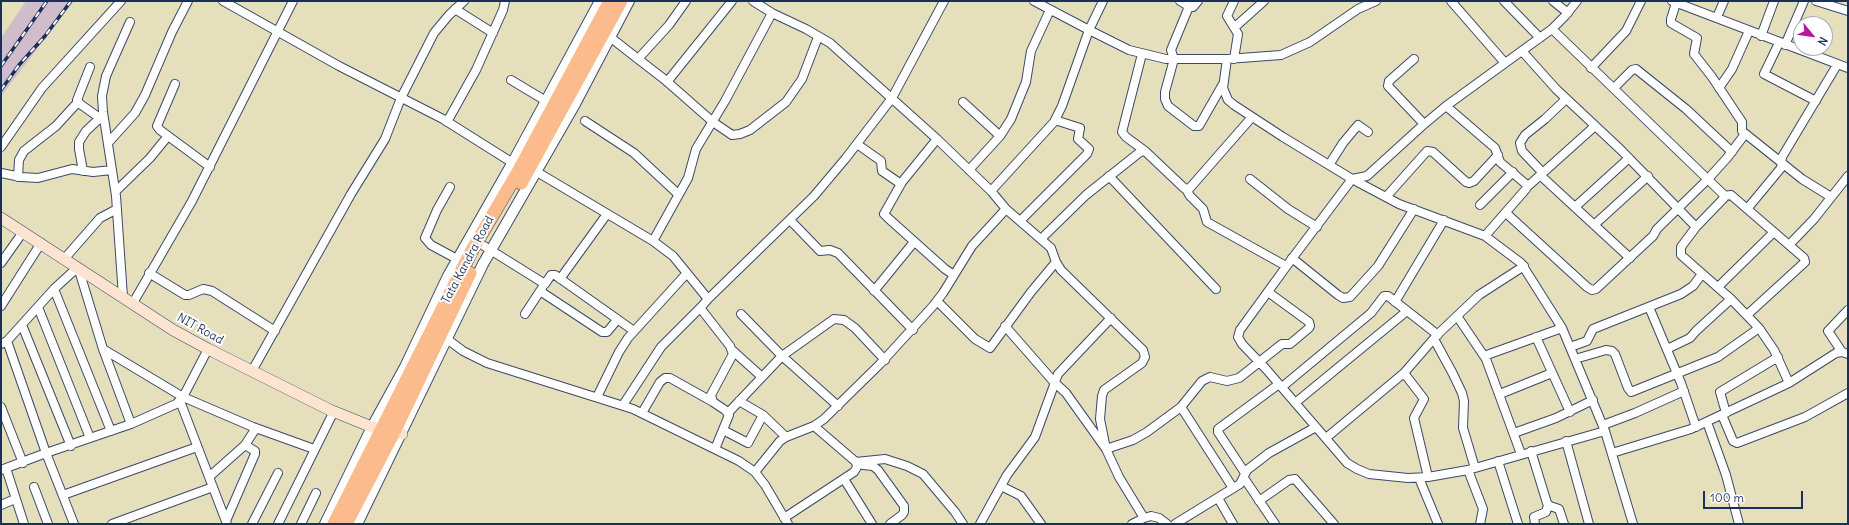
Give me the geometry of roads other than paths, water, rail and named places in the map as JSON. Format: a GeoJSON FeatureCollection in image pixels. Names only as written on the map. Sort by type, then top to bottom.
{"type":"FeatureCollection","features":[{"type":"Feature","properties":{"kind":"main road","name":"Tata Kandra Road"},"geometry":{"type":"LineString","coordinates":[[387,430],[487,248],[521,190],[524,167],[610,1]]}},
{"type":"Feature","properties":{"kind":"main road","name":"Tata Kandra Road"},"geometry":{"type":"LineString","coordinates":[[347,524],[387,430],[472,250],[524,167],[621,1]]}},
{"type":"Feature","properties":{"kind":"main road","name":"NIT Road"},"geometry":{"type":"LineString","coordinates":[[1,218],[65,258],[173,330],[208,349],[334,411],[387,430]]}},
{"type":"Feature","properties":{"kind":"street"},"geometry":{"type":"LineString","coordinates":[[1,147],[42,88],[121,1]]}},
{"type":"Feature","properties":{"kind":"street"},"geometry":{"type":"LineString","coordinates":[[108,143],[135,114],[188,1]]}},
{"type":"Feature","properties":{"kind":"street"},"geometry":{"type":"LineString","coordinates":[[223,1],[339,66],[447,122],[653,240],[673,256],[708,299]]}},
{"type":"Feature","properties":{"kind":"street"},"geometry":{"type":"LineString","coordinates":[[133,303],[210,167],[277,31],[294,1]]}},
{"type":"Feature","properties":{"kind":"street"},"geometry":{"type":"LineString","coordinates":[[252,371],[351,194],[385,139],[401,98],[434,33],[464,1]]}},
{"type":"Feature","properties":{"kind":"street"},"geometry":{"type":"LineString","coordinates":[[447,122],[476,70],[503,10],[505,1]]}},
{"type":"Feature","properties":{"kind":"street"},"geometry":{"type":"LineString","coordinates":[[524,167],[546,101],[600,1]]}},
{"type":"Feature","properties":{"kind":"street"},"geometry":{"type":"LineString","coordinates":[[387,430],[405,367],[448,276],[458,259],[524,167],[576,104],[629,1]]}},
{"type":"Feature","properties":{"kind":"street"},"geometry":{"type":"LineString","coordinates":[[638,59],[669,25],[686,1]]}},
{"type":"Feature","properties":{"kind":"street"},"geometry":{"type":"LineString","coordinates":[[667,82],[732,1]]}},
{"type":"Feature","properties":{"kind":"street"},"geometry":{"type":"LineString","coordinates":[[753,1],[772,13],[806,29],[830,43],[892,98],[969,170],[1006,209],[1041,239],[1053,251],[1056,262],[1061,270],[1139,344],[1145,357],[1142,363],[1104,390],[1102,396],[1100,420],[1106,449]]}},
{"type":"Feature","properties":{"kind":"street"},"geometry":{"type":"LineString","coordinates":[[623,405],[661,347],[814,196],[857,144],[892,98],[944,1]]}},
{"type":"Feature","properties":{"kind":"street"},"geometry":{"type":"LineString","coordinates":[[1034,1],[1117,45],[1142,54],[1174,59],[1231,59],[1281,55],[1310,42],[1358,9],[1376,1]]}},
{"type":"Feature","properties":{"kind":"street"},"geometry":{"type":"LineString","coordinates":[[991,192],[1042,137],[1055,120],[1062,106],[1089,30],[1103,1]]}},
{"type":"Feature","properties":{"kind":"street"},"geometry":{"type":"LineString","coordinates":[[1183,3],[1193,7],[1198,1]]}},
{"type":"Feature","properties":{"kind":"street"},"geometry":{"type":"LineString","coordinates":[[1183,3],[1188,11],[1171,50],[1174,59],[1165,92],[1165,99],[1173,111],[1196,126],[1200,124],[1223,83],[1238,38],[1235,27],[1227,16],[1234,1]]}},
{"type":"Feature","properties":{"kind":"street"},"geometry":{"type":"LineString","coordinates":[[1235,27],[1264,1]]}},
{"type":"Feature","properties":{"kind":"street"},"geometry":{"type":"LineString","coordinates":[[1451,1],[1505,63]]}},
{"type":"Feature","properties":{"kind":"street"},"geometry":{"type":"LineString","coordinates":[[1504,1],[1540,38]]}},
{"type":"Feature","properties":{"kind":"street"},"geometry":{"type":"LineString","coordinates":[[1553,1],[1568,13]]}},
{"type":"Feature","properties":{"kind":"street"},"geometry":{"type":"LineString","coordinates":[[1577,1],[1568,13],[1552,29],[1446,106],[1367,176],[1352,179],[1286,266],[1240,330],[1238,337],[1242,344],[1347,463],[1369,474],[1419,478],[1471,469],[1566,441],[1604,428],[1684,391]]}},
{"type":"Feature","properties":{"kind":"street"},"geometry":{"type":"LineString","coordinates":[[1591,68],[1626,31],[1641,1]]}},
{"type":"Feature","properties":{"kind":"street"},"geometry":{"type":"LineString","coordinates":[[1717,17],[1724,1]]}},
{"type":"Feature","properties":{"kind":"street"},"geometry":{"type":"LineString","coordinates":[[1761,36],[1774,1]]}},
{"type":"Feature","properties":{"kind":"street"},"geometry":{"type":"LineString","coordinates":[[1804,1],[1782,44],[1764,74],[1816,101]]}},
{"type":"Feature","properties":{"kind":"street"},"geometry":{"type":"LineString","coordinates":[[1816,1],[1848,11]]}},
{"type":"Feature","properties":{"kind":"street"},"geometry":{"type":"LineString","coordinates":[[1832,197],[1802,179],[1741,130],[1742,122],[1694,54],[1697,38],[1671,23],[1671,19],[1680,3],[1761,36],[1848,68]]}},
{"type":"Feature","properties":{"kind":"street"},"geometry":{"type":"LineString","coordinates":[[455,9],[493,33]]}},
{"type":"Feature","properties":{"kind":"street"},"geometry":{"type":"LineString","coordinates":[[969,170],[1000,136],[1011,119],[1026,82],[1031,51],[1050,10]]}},
{"type":"Feature","properties":{"kind":"street"},"geometry":{"type":"LineString","coordinates":[[653,240],[688,178],[696,149],[713,122],[772,13]]}},
{"type":"Feature","properties":{"kind":"street"},"geometry":{"type":"LineString","coordinates":[[123,297],[116,191],[108,143],[102,120],[103,87],[111,64],[130,22]]}},
{"type":"Feature","properties":{"kind":"street"},"geometry":{"type":"LineString","coordinates":[[1552,29],[1724,196]]}},
{"type":"Feature","properties":{"kind":"street"},"geometry":{"type":"LineString","coordinates":[[1719,88],[1732,69],[1749,31]]}},
{"type":"Feature","properties":{"kind":"street"},"geometry":{"type":"LineString","coordinates":[[610,37],[667,82],[713,122],[732,135],[750,130],[786,102],[802,79],[818,37]]}},
{"type":"Feature","properties":{"kind":"street"},"geometry":{"type":"LineString","coordinates":[[1522,51],[1566,99],[1648,176],[1696,227]]}},
{"type":"Feature","properties":{"kind":"street"},"geometry":{"type":"LineString","coordinates":[[1142,54],[1122,132],[1186,189],[1190,196],[1203,209],[1207,222],[1286,266]]}},
{"type":"Feature","properties":{"kind":"street"},"geometry":{"type":"LineString","coordinates":[[1414,59],[1389,81],[1388,86],[1424,124]]}},
{"type":"Feature","properties":{"kind":"street"},"geometry":{"type":"LineString","coordinates":[[1747,209],[1781,168],[1782,157],[1837,64]]}},
{"type":"Feature","properties":{"kind":"street"},"geometry":{"type":"LineString","coordinates":[[18,177],[19,160],[24,152],[56,126],[78,102],[78,96],[90,67]]}},
{"type":"Feature","properties":{"kind":"street"},"geometry":{"type":"LineString","coordinates":[[1614,88],[1632,70],[1636,69],[1686,109],[1732,152]]}},
{"type":"Feature","properties":{"kind":"street"},"geometry":{"type":"LineString","coordinates":[[511,80],[546,101]]}},
{"type":"Feature","properties":{"kind":"street"},"geometry":{"type":"LineString","coordinates":[[1223,83],[1224,95],[1228,100],[1252,117],[1352,179],[1386,197],[1485,236],[1524,266],[1562,328],[1604,428],[1633,524]]}},
{"type":"Feature","properties":{"kind":"street"},"geometry":{"type":"LineString","coordinates":[[176,84],[158,123],[160,130],[210,167]]}},
{"type":"Feature","properties":{"kind":"street"},"geometry":{"type":"LineString","coordinates":[[1566,99],[1525,135],[1520,143],[1522,151],[1542,174],[1575,207],[1630,258]]}},
{"type":"Feature","properties":{"kind":"street"},"geometry":{"type":"LineString","coordinates":[[78,102],[102,120]]}},
{"type":"Feature","properties":{"kind":"street"},"geometry":{"type":"LineString","coordinates":[[963,102],[1000,136]]}},
{"type":"Feature","properties":{"kind":"street"},"geometry":{"type":"LineString","coordinates":[[1446,106],[1495,148],[1500,162],[1526,183],[1527,187]]}},
{"type":"Feature","properties":{"kind":"street"},"geometry":{"type":"LineString","coordinates":[[1186,189],[1191,188],[1252,117]]}},
{"type":"Feature","properties":{"kind":"street"},"geometry":{"type":"LineString","coordinates":[[83,171],[79,142],[86,131],[102,120]]}},
{"type":"Feature","properties":{"kind":"street"},"geometry":{"type":"LineString","coordinates":[[1020,221],[1087,154],[1090,149],[1078,139],[1080,128],[1055,120]]}},
{"type":"Feature","properties":{"kind":"street"},"geometry":{"type":"LineString","coordinates":[[585,121],[634,153],[678,194]]}},
{"type":"Feature","properties":{"kind":"street"},"geometry":{"type":"LineString","coordinates":[[1329,165],[1343,143],[1358,126],[1368,132]]}},
{"type":"Feature","properties":{"kind":"street"},"geometry":{"type":"LineString","coordinates":[[1485,236],[1527,187],[1595,126]]}},
{"type":"Feature","properties":{"kind":"street"},"geometry":{"type":"LineString","coordinates":[[1506,213],[1592,290],[1600,287],[1708,179],[1732,152],[1745,134]]}},
{"type":"Feature","properties":{"kind":"street"},"geometry":{"type":"LineString","coordinates":[[116,191],[150,158],[168,136]]}},
{"type":"Feature","properties":{"kind":"street"},"geometry":{"type":"LineString","coordinates":[[937,139],[901,184],[884,214],[947,272],[954,275]]}},
{"type":"Feature","properties":{"kind":"street"},"geometry":{"type":"LineString","coordinates":[[857,144],[881,161],[882,170],[901,184]]}},
{"type":"Feature","properties":{"kind":"street"},"geometry":{"type":"LineString","coordinates":[[1041,239],[1086,195],[1138,154],[1145,151]]}},
{"type":"Feature","properties":{"kind":"street"},"geometry":{"type":"LineString","coordinates":[[1386,197],[1427,151],[1433,152],[1469,183],[1474,181],[1498,155]]}},
{"type":"Feature","properties":{"kind":"street"},"geometry":{"type":"LineString","coordinates":[[1575,207],[1629,158]]}},
{"type":"Feature","properties":{"kind":"street"},"geometry":{"type":"LineString","coordinates":[[1,173],[18,177],[38,178],[75,169],[93,172],[112,170]]}},
{"type":"Feature","properties":{"kind":"street"},"geometry":{"type":"LineString","coordinates":[[1480,205],[1513,172]]}},
{"type":"Feature","properties":{"kind":"street"},"geometry":{"type":"LineString","coordinates":[[1109,176],[1216,288]]}},
{"type":"Feature","properties":{"kind":"street"},"geometry":{"type":"LineString","coordinates":[[1594,225],[1648,176]]}},
{"type":"Feature","properties":{"kind":"street"},"geometry":{"type":"LineString","coordinates":[[1789,245],[1832,197],[1848,176]]}},
{"type":"Feature","properties":{"kind":"street"},"geometry":{"type":"LineString","coordinates":[[1250,179],[1288,209],[1316,227]]}},
{"type":"Feature","properties":{"kind":"street"},"geometry":{"type":"LineString","coordinates":[[450,188],[437,210],[425,238],[431,245],[458,259]]}},
{"type":"Feature","properties":{"kind":"street"},"geometry":{"type":"LineString","coordinates":[[1747,315],[1806,262],[1804,258],[1729,194],[1724,196],[1696,227],[1681,247],[1680,251],[1683,258],[1718,287],[1759,328],[1778,357],[1789,383]]}},
{"type":"Feature","properties":{"kind":"street"},"geometry":{"type":"LineString","coordinates":[[65,258],[100,218],[117,209]]}},
{"type":"Feature","properties":{"kind":"street"},"geometry":{"type":"LineString","coordinates":[[755,472],[775,446],[786,437],[814,426],[838,406],[885,360],[937,301],[977,239],[1006,209]]}},
{"type":"Feature","properties":{"kind":"street"},"geometry":{"type":"LineString","coordinates":[[1292,258],[1338,295],[1343,298],[1350,297],[1378,266],[1414,209]]}},
{"type":"Feature","properties":{"kind":"street"},"geometry":{"type":"LineString","coordinates":[[560,279],[607,214]]}},
{"type":"Feature","properties":{"kind":"street"},"geometry":{"type":"LineString","coordinates":[[790,220],[820,251],[830,250],[838,254],[913,330]]}},
{"type":"Feature","properties":{"kind":"street"},"geometry":{"type":"LineString","coordinates":[[1395,302],[1444,220]]}},
{"type":"Feature","properties":{"kind":"street"},"geometry":{"type":"LineString","coordinates":[[1,263],[23,232]]}},
{"type":"Feature","properties":{"kind":"street"},"geometry":{"type":"LineString","coordinates":[[1718,287],[1774,232]]}},
{"type":"Feature","properties":{"kind":"street"},"geometry":{"type":"LineString","coordinates":[[874,290],[914,242]]}},
{"type":"Feature","properties":{"kind":"street"},"geometry":{"type":"LineString","coordinates":[[1,306],[41,243]]}},
{"type":"Feature","properties":{"kind":"street"},"geometry":{"type":"LineString","coordinates":[[325,524],[448,339],[487,248],[544,284]]}},
{"type":"Feature","properties":{"kind":"street"},"geometry":{"type":"LineString","coordinates":[[937,301],[975,339],[988,348],[992,347],[1005,326],[1056,262]]}},
{"type":"Feature","properties":{"kind":"street"},"geometry":{"type":"LineString","coordinates":[[1326,438],[1386,390],[1436,337],[1479,295],[1524,266]]}},
{"type":"Feature","properties":{"kind":"street"},"geometry":{"type":"LineString","coordinates":[[74,524],[3,343],[22,325],[54,289],[78,267],[103,348],[131,424]]}},
{"type":"Feature","properties":{"kind":"street"},"geometry":{"type":"LineString","coordinates":[[597,397],[619,352],[634,331],[687,273]]}},
{"type":"Feature","properties":{"kind":"street"},"geometry":{"type":"LineString","coordinates":[[149,274],[185,294],[189,295],[203,289],[212,291],[275,331]]}},
{"type":"Feature","properties":{"kind":"street"},"geometry":{"type":"LineString","coordinates":[[525,314],[544,284],[553,274],[634,331]]}},
{"type":"Feature","properties":{"kind":"street"},"geometry":{"type":"LineString","coordinates":[[1570,347],[1587,341],[1594,329],[1675,297],[1688,290],[1702,274]]}},
{"type":"Feature","properties":{"kind":"street"},"geometry":{"type":"LineString","coordinates":[[54,289],[111,431]]}},
{"type":"Feature","properties":{"kind":"street"},"geometry":{"type":"LineString","coordinates":[[540,291],[602,332],[607,332],[617,320]]}},
{"type":"Feature","properties":{"kind":"street"},"geometry":{"type":"LineString","coordinates":[[1106,449],[1140,436],[1181,407],[1202,381],[1210,377],[1232,380],[1245,374],[1282,344],[1290,344],[1310,326],[1309,322],[1268,292]]}},
{"type":"Feature","properties":{"kind":"street"},"geometry":{"type":"LineString","coordinates":[[1275,524],[1244,476],[1218,432],[1218,429],[1280,386],[1371,313],[1384,296],[1388,296],[1436,337],[1462,393],[1464,401],[1463,428],[1471,469],[1483,508],[1480,524]]}},
{"type":"Feature","properties":{"kind":"street"},"geometry":{"type":"LineString","coordinates":[[1667,349],[1690,338],[1731,300]]}},
{"type":"Feature","properties":{"kind":"street"},"geometry":{"type":"LineString","coordinates":[[702,306],[702,312],[732,350],[762,377]]}},
{"type":"Feature","properties":{"kind":"street"},"geometry":{"type":"LineString","coordinates":[[38,307],[90,438]]}},
{"type":"Feature","properties":{"kind":"street"},"geometry":{"type":"LineString","coordinates":[[1649,307],[1677,372],[1696,427]]}},
{"type":"Feature","properties":{"kind":"street"},"geometry":{"type":"LineString","coordinates":[[1846,354],[1828,331],[1848,310]]}},
{"type":"Feature","properties":{"kind":"street"},"geometry":{"type":"LineString","coordinates":[[1295,403],[1407,311]]}},
{"type":"Feature","properties":{"kind":"street"},"geometry":{"type":"LineString","coordinates":[[741,314],[782,356],[838,406]]}},
{"type":"Feature","properties":{"kind":"street"},"geometry":{"type":"LineString","coordinates":[[1457,316],[1484,356],[1500,394],[1521,454]]}},
{"type":"Feature","properties":{"kind":"street"},"geometry":{"type":"LineString","coordinates":[[980,524],[1001,486],[1035,436],[1044,415],[1054,382],[1064,366],[1111,318]]}},
{"type":"Feature","properties":{"kind":"street"},"geometry":{"type":"LineString","coordinates":[[728,412],[782,356],[831,320],[838,319],[855,328],[885,360]]}},
{"type":"Feature","properties":{"kind":"street"},"geometry":{"type":"LineString","coordinates":[[22,325],[71,446]]}},
{"type":"Feature","properties":{"kind":"street"},"geometry":{"type":"LineString","coordinates":[[1005,326],[1054,382],[1066,393],[1106,449],[1119,477],[1144,518]]}},
{"type":"Feature","properties":{"kind":"street"},"geometry":{"type":"LineString","coordinates":[[1484,356],[1562,328]]}},
{"type":"Feature","properties":{"kind":"street"},"geometry":{"type":"LineString","coordinates":[[1575,359],[1606,350],[1612,351],[1615,354],[1628,388],[1631,392],[1677,372],[1718,357],[1759,328]]}},
{"type":"Feature","properties":{"kind":"street"},"geometry":{"type":"LineString","coordinates":[[1536,337],[1570,412]]}},
{"type":"Feature","properties":{"kind":"street"},"geometry":{"type":"LineString","coordinates":[[448,339],[463,351],[487,364],[623,405],[740,461],[755,472],[765,484],[786,521],[854,472],[856,463]]}},
{"type":"Feature","properties":{"kind":"street"},"geometry":{"type":"LineString","coordinates":[[103,348],[181,399],[314,449]]}},
{"type":"Feature","properties":{"kind":"street"},"geometry":{"type":"LineString","coordinates":[[24,524],[3,468],[23,463],[46,453],[71,446],[131,424],[181,399],[208,349]]}},
{"type":"Feature","properties":{"kind":"street"},"geometry":{"type":"LineString","coordinates":[[713,402],[711,398],[712,392],[731,359],[732,350]]}},
{"type":"Feature","properties":{"kind":"street"},"geometry":{"type":"LineString","coordinates":[[1612,453],[1696,427],[1789,383],[1836,353],[1846,354]]}},
{"type":"Feature","properties":{"kind":"street"},"geometry":{"type":"LineString","coordinates":[[1778,357],[1720,392],[1724,414],[1733,441],[1737,443],[1805,417],[1848,393]]}},
{"type":"Feature","properties":{"kind":"street"},"geometry":{"type":"LineString","coordinates":[[1404,372],[1424,399],[1414,418],[1428,477]]}},
{"type":"Feature","properties":{"kind":"street"},"geometry":{"type":"LineString","coordinates":[[1500,394],[1552,373]]}},
{"type":"Feature","properties":{"kind":"street"},"geometry":{"type":"LineString","coordinates":[[642,413],[660,382],[665,378],[670,378],[728,412]]}},
{"type":"Feature","properties":{"kind":"street"},"geometry":{"type":"LineString","coordinates":[[181,399],[197,447],[227,522]]}},
{"type":"Feature","properties":{"kind":"street"},"geometry":{"type":"LineString","coordinates":[[1514,433],[1570,412],[1592,400]]}},
{"type":"Feature","properties":{"kind":"street"},"geometry":{"type":"LineString","coordinates":[[739,401],[763,415],[786,437]]}},
{"type":"Feature","properties":{"kind":"street"},"geometry":{"type":"LineString","coordinates":[[1,407],[23,463]]}},
{"type":"Feature","properties":{"kind":"street"},"geometry":{"type":"LineString","coordinates":[[1181,407],[1233,488]]}},
{"type":"Feature","properties":{"kind":"street"},"geometry":{"type":"LineString","coordinates":[[278,524],[334,411]]}},
{"type":"Feature","properties":{"kind":"street"},"geometry":{"type":"LineString","coordinates":[[715,449],[729,417],[728,412]]}},
{"type":"Feature","properties":{"kind":"street"},"geometry":{"type":"LineString","coordinates":[[723,430],[748,443],[763,415]]}},
{"type":"Feature","properties":{"kind":"street"},"geometry":{"type":"LineString","coordinates":[[1707,422],[1726,475],[1739,524]]}},
{"type":"Feature","properties":{"kind":"street"},"geometry":{"type":"LineString","coordinates":[[814,426],[856,463],[876,468],[904,506],[902,516],[890,524]]}},
{"type":"Feature","properties":{"kind":"street"},"geometry":{"type":"LineString","coordinates":[[1175,524],[1240,484],[1250,467],[1272,451],[1316,427]]}},
{"type":"Feature","properties":{"kind":"street"},"geometry":{"type":"LineString","coordinates":[[209,477],[245,445],[256,428]]}},
{"type":"Feature","properties":{"kind":"street"},"geometry":{"type":"LineString","coordinates":[[1566,441],[1589,524]]}},
{"type":"Feature","properties":{"kind":"street"},"geometry":{"type":"LineString","coordinates":[[227,522],[255,453],[245,445]]}},
{"type":"Feature","properties":{"kind":"street"},"geometry":{"type":"LineString","coordinates":[[63,495],[197,447]]}},
{"type":"Feature","properties":{"kind":"street"},"geometry":{"type":"LineString","coordinates":[[1531,451],[1548,505],[1546,512],[1534,516],[1535,524]]}},
{"type":"Feature","properties":{"kind":"street"},"geometry":{"type":"LineString","coordinates":[[856,463],[885,459],[907,466],[923,474],[955,512],[963,524]]}},
{"type":"Feature","properties":{"kind":"street"},"geometry":{"type":"LineString","coordinates":[[1498,461],[1518,524]]}},
{"type":"Feature","properties":{"kind":"street"},"geometry":{"type":"LineString","coordinates":[[252,524],[278,473]]}},
{"type":"Feature","properties":{"kind":"street"},"geometry":{"type":"LineString","coordinates":[[1419,478],[1438,524]]}},
{"type":"Feature","properties":{"kind":"street"},"geometry":{"type":"LineString","coordinates":[[844,479],[872,524]]}},
{"type":"Feature","properties":{"kind":"street"},"geometry":{"type":"LineString","coordinates":[[1259,501],[1288,480],[1295,479],[1334,524]]}},
{"type":"Feature","properties":{"kind":"street"},"geometry":{"type":"LineString","coordinates":[[1001,486],[1021,496],[1041,524]]}},
{"type":"Feature","properties":{"kind":"street"},"geometry":{"type":"LineString","coordinates":[[34,487],[48,524]]}},
{"type":"Feature","properties":{"kind":"street"},"geometry":{"type":"LineString","coordinates":[[112,524],[213,487]]}},
{"type":"Feature","properties":{"kind":"street"},"geometry":{"type":"LineString","coordinates":[[301,524],[316,493]]}},
{"type":"Feature","properties":{"kind":"street"},"geometry":{"type":"LineString","coordinates":[[1218,498],[1234,524]]}},
{"type":"Feature","properties":{"kind":"street"},"geometry":{"type":"LineString","coordinates":[[1,505],[15,499]]}},
{"type":"Feature","properties":{"kind":"street"},"geometry":{"type":"LineString","coordinates":[[1548,505],[1559,509],[1564,524]]}},
{"type":"Feature","properties":{"kind":"street"},"geometry":{"type":"LineString","coordinates":[[1132,524],[1151,516],[1159,518],[1166,524]]}},
{"type":"Feature","properties":{"kind":"railway"},"geometry":{"type":"LineString","coordinates":[[1,66],[47,1]]}},
{"type":"Feature","properties":{"kind":"railway"},"geometry":{"type":"LineString","coordinates":[[1,90],[19,65],[45,36],[71,1]]}}]}
